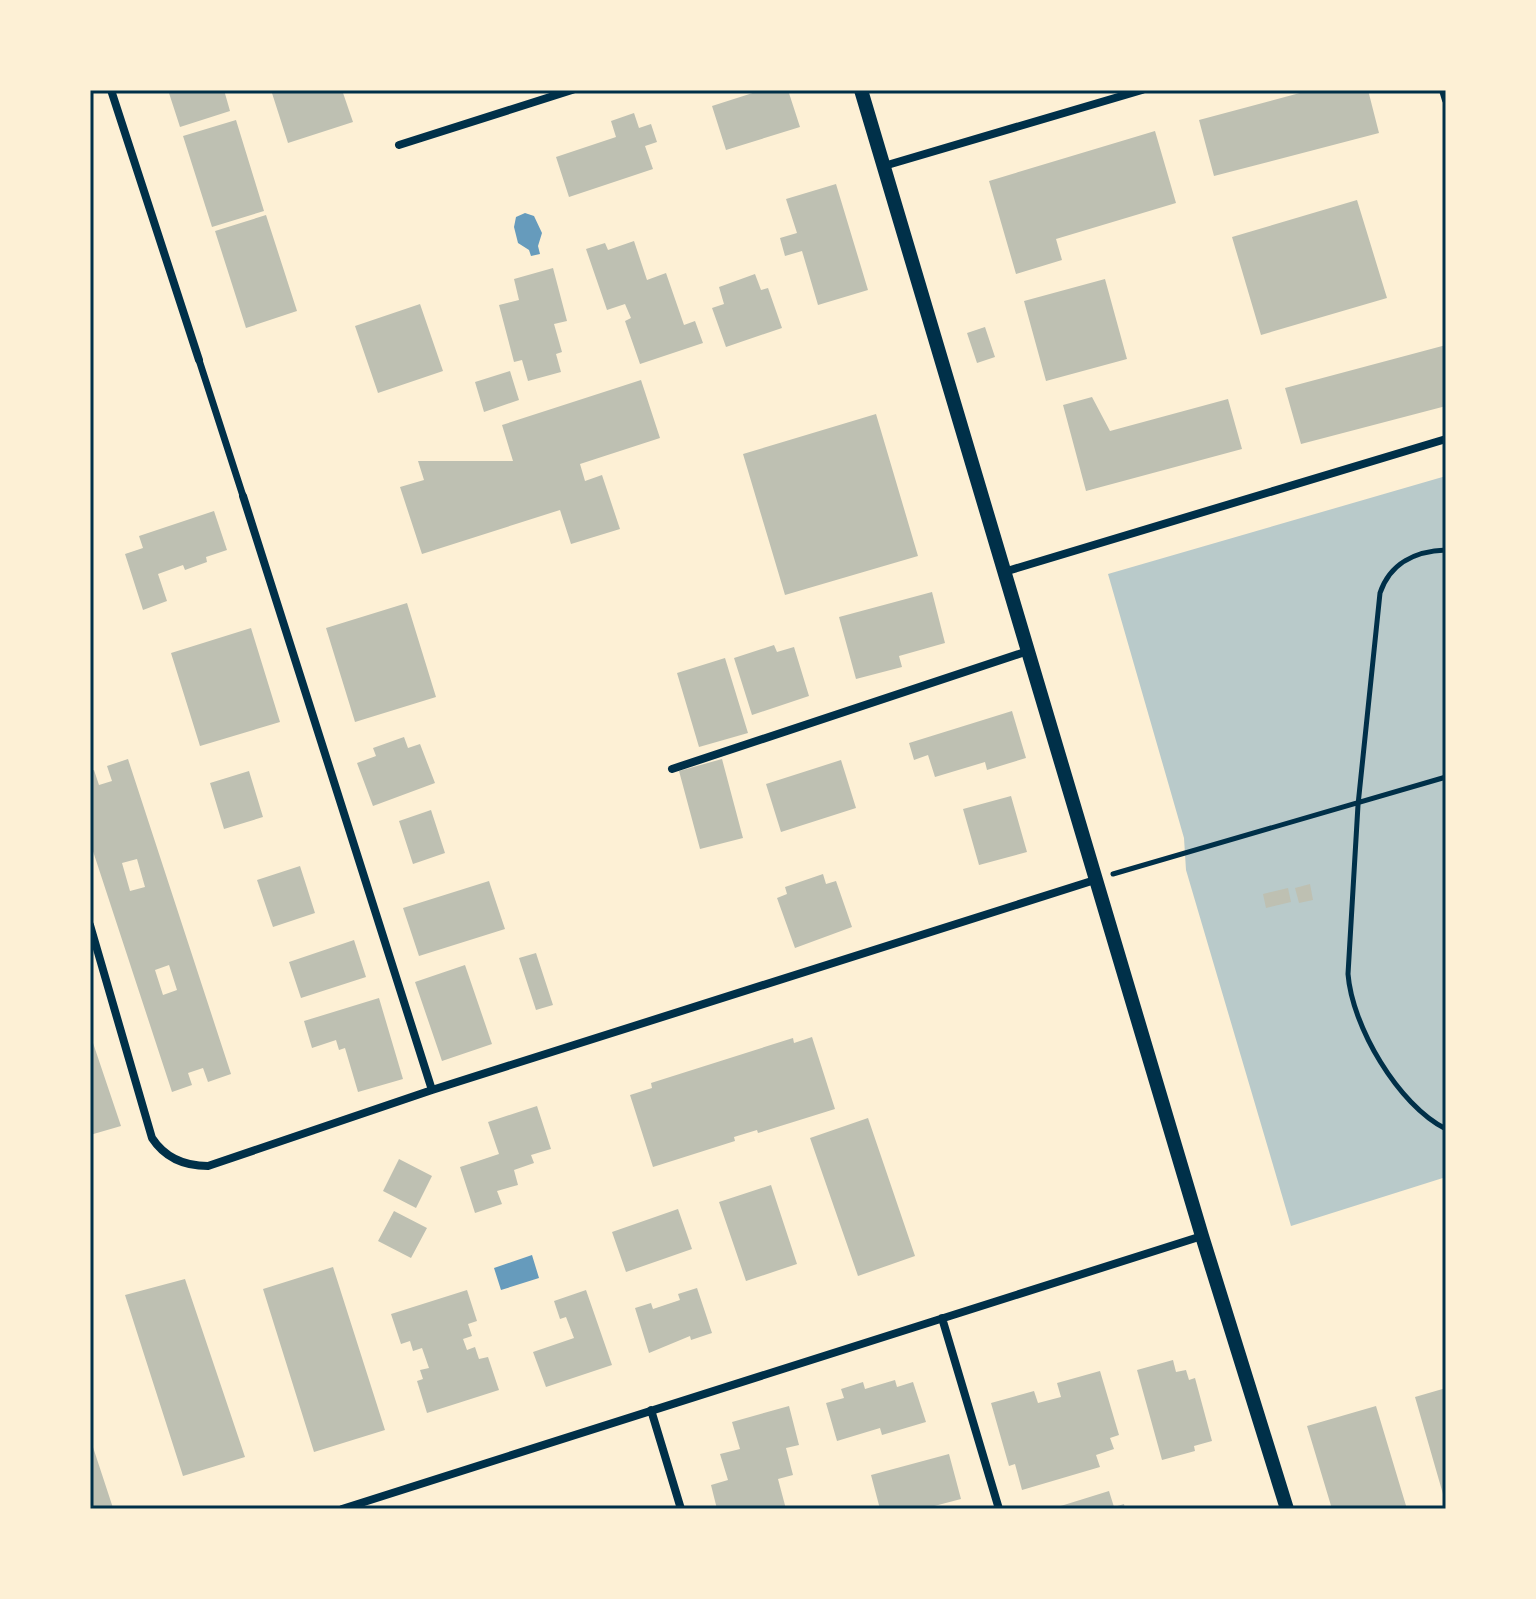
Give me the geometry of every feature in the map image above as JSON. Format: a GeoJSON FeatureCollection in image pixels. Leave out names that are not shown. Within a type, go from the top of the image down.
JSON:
{"type":"FeatureCollection","features":[{"type":"Feature","properties":{"kind":"street"},"geometry":{"type":"LineString","coordinates":[[111,90],[432,1090]]}},
{"type":"Feature","properties":{"kind":"street"},"geometry":{"type":"LineString","coordinates":[[399,145],[572,90]]}},
{"type":"Feature","properties":{"kind":"street"},"geometry":{"type":"LineString","coordinates":[[861,90],[1202,1236],[1287,1509]]}},
{"type":"Feature","properties":{"kind":"street"},"geometry":{"type":"LineString","coordinates":[[884,166],[1142,90]]}},
{"type":"Feature","properties":{"kind":"street"},"geometry":{"type":"LineString","coordinates":[[1443,90],[1446,100]]}},
{"type":"Feature","properties":{"kind":"street"},"geometry":{"type":"LineString","coordinates":[[1004,572],[1446,439]]}},
{"type":"Feature","properties":{"kind":"street"},"geometry":{"type":"LineString","coordinates":[[672,769],[1028,651]]}},
{"type":"Feature","properties":{"kind":"street"},"geometry":{"type":"LineString","coordinates":[[90,925],[148,1129],[157,1146],[173,1158],[195,1166],[220,1164],[432,1090],[1098,879]]}},
{"type":"Feature","properties":{"kind":"street"},"geometry":{"type":"LineString","coordinates":[[342,1509],[1202,1236]]}},
{"type":"Feature","properties":{"kind":"street"},"geometry":{"type":"LineString","coordinates":[[942,1318],[999,1509]]}},
{"type":"Feature","properties":{"kind":"street"},"geometry":{"type":"LineString","coordinates":[[651,1410],[681,1509]]}},
{"type":"Feature","properties":{"kind":"path"},"geometry":{"type":"LineString","coordinates":[[1446,550],[1404,561],[1393,568],[1385,578],[1380,593],[1358,805],[1348,974],[1350,996],[1357,1016],[1379,1058],[1408,1099],[1432,1122],[1446,1129]]}},
{"type":"Feature","properties":{"kind":"path"},"geometry":{"type":"LineString","coordinates":[[1098,879],[1446,777]]}},
{"type":"Feature","properties":{"kind":"shaded area"},"geometry":{"type":"Polygon","coordinates":[[[1446,476],[1446,1177],[1291,1226],[1186,870],[1184,838],[1108,574],[1446,476]]]}},
{"type":"Feature","properties":{"kind":"water"},"geometry":{"type":"Polygon","coordinates":[[[525,213],[534,216],[542,233],[538,246],[540,254],[531,256],[529,250],[518,243],[514,227],[516,217],[525,213]]]}},
{"type":"Feature","properties":{"kind":"water"},"geometry":{"type":"Polygon","coordinates":[[[532,1255],[539,1278],[501,1290],[494,1268],[532,1255]]]}},
{"type":"Feature","properties":{"kind":"building"},"geometry":{"type":"Polygon","coordinates":[[[168,90],[224,90],[230,111],[180,127],[168,90]]]}},
{"type":"Feature","properties":{"kind":"building"},"geometry":{"type":"Polygon","coordinates":[[[271,90],[342,90],[353,122],[288,143],[271,90]]]}},
{"type":"Feature","properties":{"kind":"building"},"geometry":{"type":"Polygon","coordinates":[[[762,90],[788,90],[800,127],[726,150],[712,106],[762,90]]]}},
{"type":"Feature","properties":{"kind":"building"},"geometry":{"type":"Polygon","coordinates":[[[1311,90],[1368,90],[1379,133],[1214,176],[1199,120],[1311,90]]]}},
{"type":"Feature","properties":{"kind":"building"},"geometry":{"type":"Polygon","coordinates":[[[634,113],[639,128],[651,124],[657,142],[645,146],[653,169],[569,197],[556,157],[616,137],[611,121],[634,113]]]}},
{"type":"Feature","properties":{"kind":"building"},"geometry":{"type":"Polygon","coordinates":[[[236,120],[264,211],[212,227],[183,136],[236,120]]]}},
{"type":"Feature","properties":{"kind":"building"},"geometry":{"type":"Polygon","coordinates":[[[1155,131],[1176,203],[1056,239],[1062,260],[1016,274],[989,181],[1155,131]]]}},
{"type":"Feature","properties":{"kind":"building"},"geometry":{"type":"Polygon","coordinates":[[[836,184],[868,290],[818,305],[802,251],[785,256],[780,238],[797,233],[786,199],[836,184]]]}},
{"type":"Feature","properties":{"kind":"building"},"geometry":{"type":"Polygon","coordinates":[[[1357,200],[1387,298],[1261,335],[1232,237],[1357,200]]]}},
{"type":"Feature","properties":{"kind":"building"},"geometry":{"type":"Polygon","coordinates":[[[266,215],[297,311],[246,328],[215,231],[266,215]]]}},
{"type":"Feature","properties":{"kind":"building"},"geometry":{"type":"Polygon","coordinates":[[[634,241],[647,280],[666,273],[684,325],[695,321],[703,343],[640,364],[625,321],[631,318],[625,304],[607,310],[586,249],[605,243],[608,250],[634,241]]]}},
{"type":"Feature","properties":{"kind":"building"},"geometry":{"type":"Polygon","coordinates":[[[553,268],[567,321],[554,324],[562,352],[556,354],[561,372],[528,381],[522,360],[514,362],[499,305],[519,300],[514,279],[553,268]]]}},
{"type":"Feature","properties":{"kind":"building"},"geometry":{"type":"Polygon","coordinates":[[[755,274],[761,290],[768,288],[782,328],[726,347],[712,308],[724,304],[719,287],[755,274]]]}},
{"type":"Feature","properties":{"kind":"building"},"geometry":{"type":"Polygon","coordinates":[[[1105,279],[1127,359],[1046,381],[1024,301],[1105,279]]]}},
{"type":"Feature","properties":{"kind":"building"},"geometry":{"type":"Polygon","coordinates":[[[420,304],[443,371],[378,393],[355,326],[420,304]]]}},
{"type":"Feature","properties":{"kind":"building"},"geometry":{"type":"Polygon","coordinates":[[[985,327],[995,357],[977,363],[967,333],[985,327]]]}},
{"type":"Feature","properties":{"kind":"building"},"geometry":{"type":"Polygon","coordinates":[[[1446,345],[1446,406],[1301,444],[1285,388],[1446,345]]]}},
{"type":"Feature","properties":{"kind":"building"},"geometry":{"type":"Polygon","coordinates":[[[510,371],[519,400],[484,412],[475,382],[510,371]]]}},
{"type":"Feature","properties":{"kind":"building"},"geometry":{"type":"Polygon","coordinates":[[[641,380],[660,438],[580,464],[585,481],[602,475],[620,529],[571,544],[560,510],[422,554],[400,487],[424,480],[418,461],[513,461],[502,425],[641,380]]]}},
{"type":"Feature","properties":{"kind":"building"},"geometry":{"type":"Polygon","coordinates":[[[1092,397],[1110,431],[1228,399],[1242,449],[1086,491],[1063,405],[1092,397]]]}},
{"type":"Feature","properties":{"kind":"building"},"geometry":{"type":"Polygon","coordinates":[[[876,414],[918,556],[785,595],[743,454],[876,414]]]}},
{"type":"Feature","properties":{"kind":"building"},"geometry":{"type":"Polygon","coordinates":[[[214,511],[227,550],[206,557],[207,562],[185,570],[183,565],[158,574],[167,601],[143,610],[125,554],[143,548],[139,536],[214,511]]]}},
{"type":"Feature","properties":{"kind":"building"},"geometry":{"type":"Polygon","coordinates":[[[932,592],[945,643],[899,656],[902,667],[856,679],[839,617],[932,592]]]}},
{"type":"Feature","properties":{"kind":"building"},"geometry":{"type":"Polygon","coordinates":[[[407,603],[436,697],[355,722],[326,628],[407,603]]]}},
{"type":"Feature","properties":{"kind":"building"},"geometry":{"type":"Polygon","coordinates":[[[251,628],[280,722],[200,746],[171,653],[251,628]]]}},
{"type":"Feature","properties":{"kind":"building"},"geometry":{"type":"Polygon","coordinates":[[[774,645],[777,652],[794,647],[809,696],[752,715],[734,658],[774,645]]]}},
{"type":"Feature","properties":{"kind":"building"},"geometry":{"type":"Polygon","coordinates":[[[725,658],[748,733],[699,747],[677,673],[725,658]]]}},
{"type":"Feature","properties":{"kind":"building"},"geometry":{"type":"Polygon","coordinates":[[[1012,711],[1026,758],[987,770],[985,762],[935,777],[928,755],[914,760],[909,743],[1012,711]]]}},
{"type":"Feature","properties":{"kind":"building"},"geometry":{"type":"Polygon","coordinates":[[[404,737],[408,748],[420,744],[435,783],[373,806],[357,763],[376,756],[373,748],[404,737]]]}},
{"type":"Feature","properties":{"kind":"building"},"geometry":{"type":"Polygon","coordinates":[[[128,759],[231,1074],[208,1082],[203,1068],[188,1073],[192,1085],[172,1092],[90,842],[90,771],[94,770],[99,785],[112,781],[107,766],[128,759]],[[137,859],[122,863],[130,891],[145,887],[137,859]],[[169,965],[155,970],[163,995],[177,990],[169,965]]]}},
{"type":"Feature","properties":{"kind":"building"},"geometry":{"type":"Polygon","coordinates":[[[722,759],[743,838],[700,849],[679,771],[722,759]]]}},
{"type":"Feature","properties":{"kind":"building"},"geometry":{"type":"Polygon","coordinates":[[[841,760],[856,808],[781,832],[766,784],[841,760]]]}},
{"type":"Feature","properties":{"kind":"building"},"geometry":{"type":"Polygon","coordinates":[[[249,771],[263,817],[224,829],[210,783],[249,771]]]}},
{"type":"Feature","properties":{"kind":"building"},"geometry":{"type":"Polygon","coordinates":[[[1011,796],[1027,852],[979,865],[963,809],[1011,796]]]}},
{"type":"Feature","properties":{"kind":"building"},"geometry":{"type":"Polygon","coordinates":[[[431,810],[445,853],[413,864],[399,821],[431,810]]]}},
{"type":"Feature","properties":{"kind":"building"},"geometry":{"type":"Polygon","coordinates":[[[300,866],[315,913],[273,927],[257,880],[300,866]]]}},
{"type":"Feature","properties":{"kind":"building"},"geometry":{"type":"Polygon","coordinates":[[[823,874],[826,884],[836,881],[852,927],[795,948],[777,898],[787,894],[785,887],[823,874]]]}},
{"type":"Feature","properties":{"kind":"building"},"geometry":{"type":"Polygon","coordinates":[[[489,881],[505,929],[419,956],[403,908],[489,881]]]}},
{"type":"Feature","properties":{"kind":"building"},"geometry":{"type":"Polygon","coordinates":[[[1310,884],[1313,900],[1299,903],[1295,888],[1310,884]]]}},
{"type":"Feature","properties":{"kind":"building"},"geometry":{"type":"Polygon","coordinates":[[[1288,888],[1291,902],[1266,908],[1263,894],[1288,888]]]}},
{"type":"Feature","properties":{"kind":"building"},"geometry":{"type":"Polygon","coordinates":[[[354,940],[366,977],[301,998],[289,962],[354,940]]]}},
{"type":"Feature","properties":{"kind":"building"},"geometry":{"type":"Polygon","coordinates":[[[536,953],[553,1005],[536,1010],[519,958],[536,953]]]}},
{"type":"Feature","properties":{"kind":"building"},"geometry":{"type":"Polygon","coordinates":[[[465,965],[492,1044],[442,1061],[415,982],[465,965]]]}},
{"type":"Feature","properties":{"kind":"building"},"geometry":{"type":"Polygon","coordinates":[[[379,998],[403,1079],[358,1092],[345,1048],[339,1050],[336,1040],[312,1048],[304,1021],[379,998]]]}},
{"type":"Feature","properties":{"kind":"building"},"geometry":{"type":"Polygon","coordinates":[[[90,1034],[121,1126],[90,1135],[90,1034]]]}},
{"type":"Feature","properties":{"kind":"building"},"geometry":{"type":"Polygon","coordinates":[[[812,1037],[835,1109],[758,1133],[757,1130],[734,1137],[735,1141],[653,1167],[630,1095],[652,1088],[651,1083],[793,1038],[794,1043],[812,1037]]]}},
{"type":"Feature","properties":{"kind":"building"},"geometry":{"type":"Polygon","coordinates":[[[537,1106],[551,1149],[531,1155],[534,1163],[514,1170],[518,1185],[497,1191],[502,1204],[475,1213],[460,1167],[499,1154],[488,1122],[537,1106]]]}},
{"type":"Feature","properties":{"kind":"building"},"geometry":{"type":"Polygon","coordinates":[[[868,1118],[915,1256],[858,1276],[810,1138],[868,1118]]]}},
{"type":"Feature","properties":{"kind":"building"},"geometry":{"type":"Polygon","coordinates":[[[399,1159],[432,1176],[416,1208],[383,1191],[399,1159]]]}},
{"type":"Feature","properties":{"kind":"building"},"geometry":{"type":"Polygon","coordinates":[[[771,1185],[797,1264],[746,1281],[719,1202],[771,1185]]]}},
{"type":"Feature","properties":{"kind":"building"},"geometry":{"type":"Polygon","coordinates":[[[678,1209],[692,1249],[626,1272],[612,1232],[678,1209]]]}},
{"type":"Feature","properties":{"kind":"building"},"geometry":{"type":"Polygon","coordinates":[[[394,1211],[427,1228],[411,1258],[378,1241],[394,1211]]]}},
{"type":"Feature","properties":{"kind":"building"},"geometry":{"type":"Polygon","coordinates":[[[333,1267],[385,1430],[314,1452],[263,1289],[333,1267]]]}},
{"type":"Feature","properties":{"kind":"building"},"geometry":{"type":"Polygon","coordinates":[[[185,1279],[245,1457],[183,1476],[125,1295],[185,1279]]]}},
{"type":"Feature","properties":{"kind":"building"},"geometry":{"type":"Polygon","coordinates":[[[697,1288],[712,1333],[691,1340],[690,1336],[649,1353],[635,1308],[651,1303],[653,1309],[680,1300],[678,1294],[697,1288]]]}},
{"type":"Feature","properties":{"kind":"building"},"geometry":{"type":"Polygon","coordinates":[[[467,1290],[477,1321],[468,1324],[472,1336],[463,1339],[467,1350],[475,1347],[479,1359],[488,1357],[499,1390],[427,1413],[417,1381],[423,1379],[420,1370],[429,1368],[422,1348],[413,1351],[410,1341],[401,1344],[391,1314],[467,1290]]]}},
{"type":"Feature","properties":{"kind":"building"},"geometry":{"type":"Polygon","coordinates":[[[586,1290],[612,1365],[546,1387],[533,1352],[574,1338],[566,1317],[560,1319],[554,1301],[586,1290]]]}},
{"type":"Feature","properties":{"kind":"building"},"geometry":{"type":"Polygon","coordinates":[[[1173,1360],[1176,1372],[1186,1370],[1189,1380],[1195,1378],[1212,1441],[1194,1446],[1195,1451],[1162,1460],[1137,1370],[1173,1360]]]}},
{"type":"Feature","properties":{"kind":"building"},"geometry":{"type":"Polygon","coordinates":[[[1100,1371],[1119,1435],[1110,1438],[1114,1449],[1096,1455],[1100,1467],[1022,1490],[1015,1464],[1009,1466],[991,1403],[1034,1391],[1038,1403],[1061,1397],[1057,1383],[1100,1371]]]}},
{"type":"Feature","properties":{"kind":"building"},"geometry":{"type":"Polygon","coordinates":[[[895,1380],[897,1387],[913,1382],[926,1422],[882,1435],[880,1428],[837,1441],[826,1403],[844,1398],[841,1389],[863,1382],[865,1389],[895,1380]]]}},
{"type":"Feature","properties":{"kind":"building"},"geometry":{"type":"Polygon","coordinates":[[[1446,1388],[1446,1501],[1445,1501],[1415,1397],[1446,1388]]]}},
{"type":"Feature","properties":{"kind":"building"},"geometry":{"type":"Polygon","coordinates":[[[789,1406],[799,1445],[786,1448],[793,1475],[778,1479],[786,1509],[717,1509],[711,1485],[728,1480],[720,1454],[740,1449],[732,1422],[789,1406]]]}},
{"type":"Feature","properties":{"kind":"building"},"geometry":{"type":"Polygon","coordinates":[[[1376,1406],[1407,1509],[1332,1509],[1307,1426],[1376,1406]]]}},
{"type":"Feature","properties":{"kind":"building"},"geometry":{"type":"Polygon","coordinates":[[[91,1441],[113,1508],[90,1509],[91,1441]]]}},
{"type":"Feature","properties":{"kind":"building"},"geometry":{"type":"Polygon","coordinates":[[[949,1454],[961,1499],[923,1509],[880,1509],[871,1475],[949,1454]]]}},
{"type":"Feature","properties":{"kind":"building"},"geometry":{"type":"Polygon","coordinates":[[[1109,1491],[1114,1507],[1124,1504],[1125,1509],[1051,1509],[1109,1491]]]}}]}
